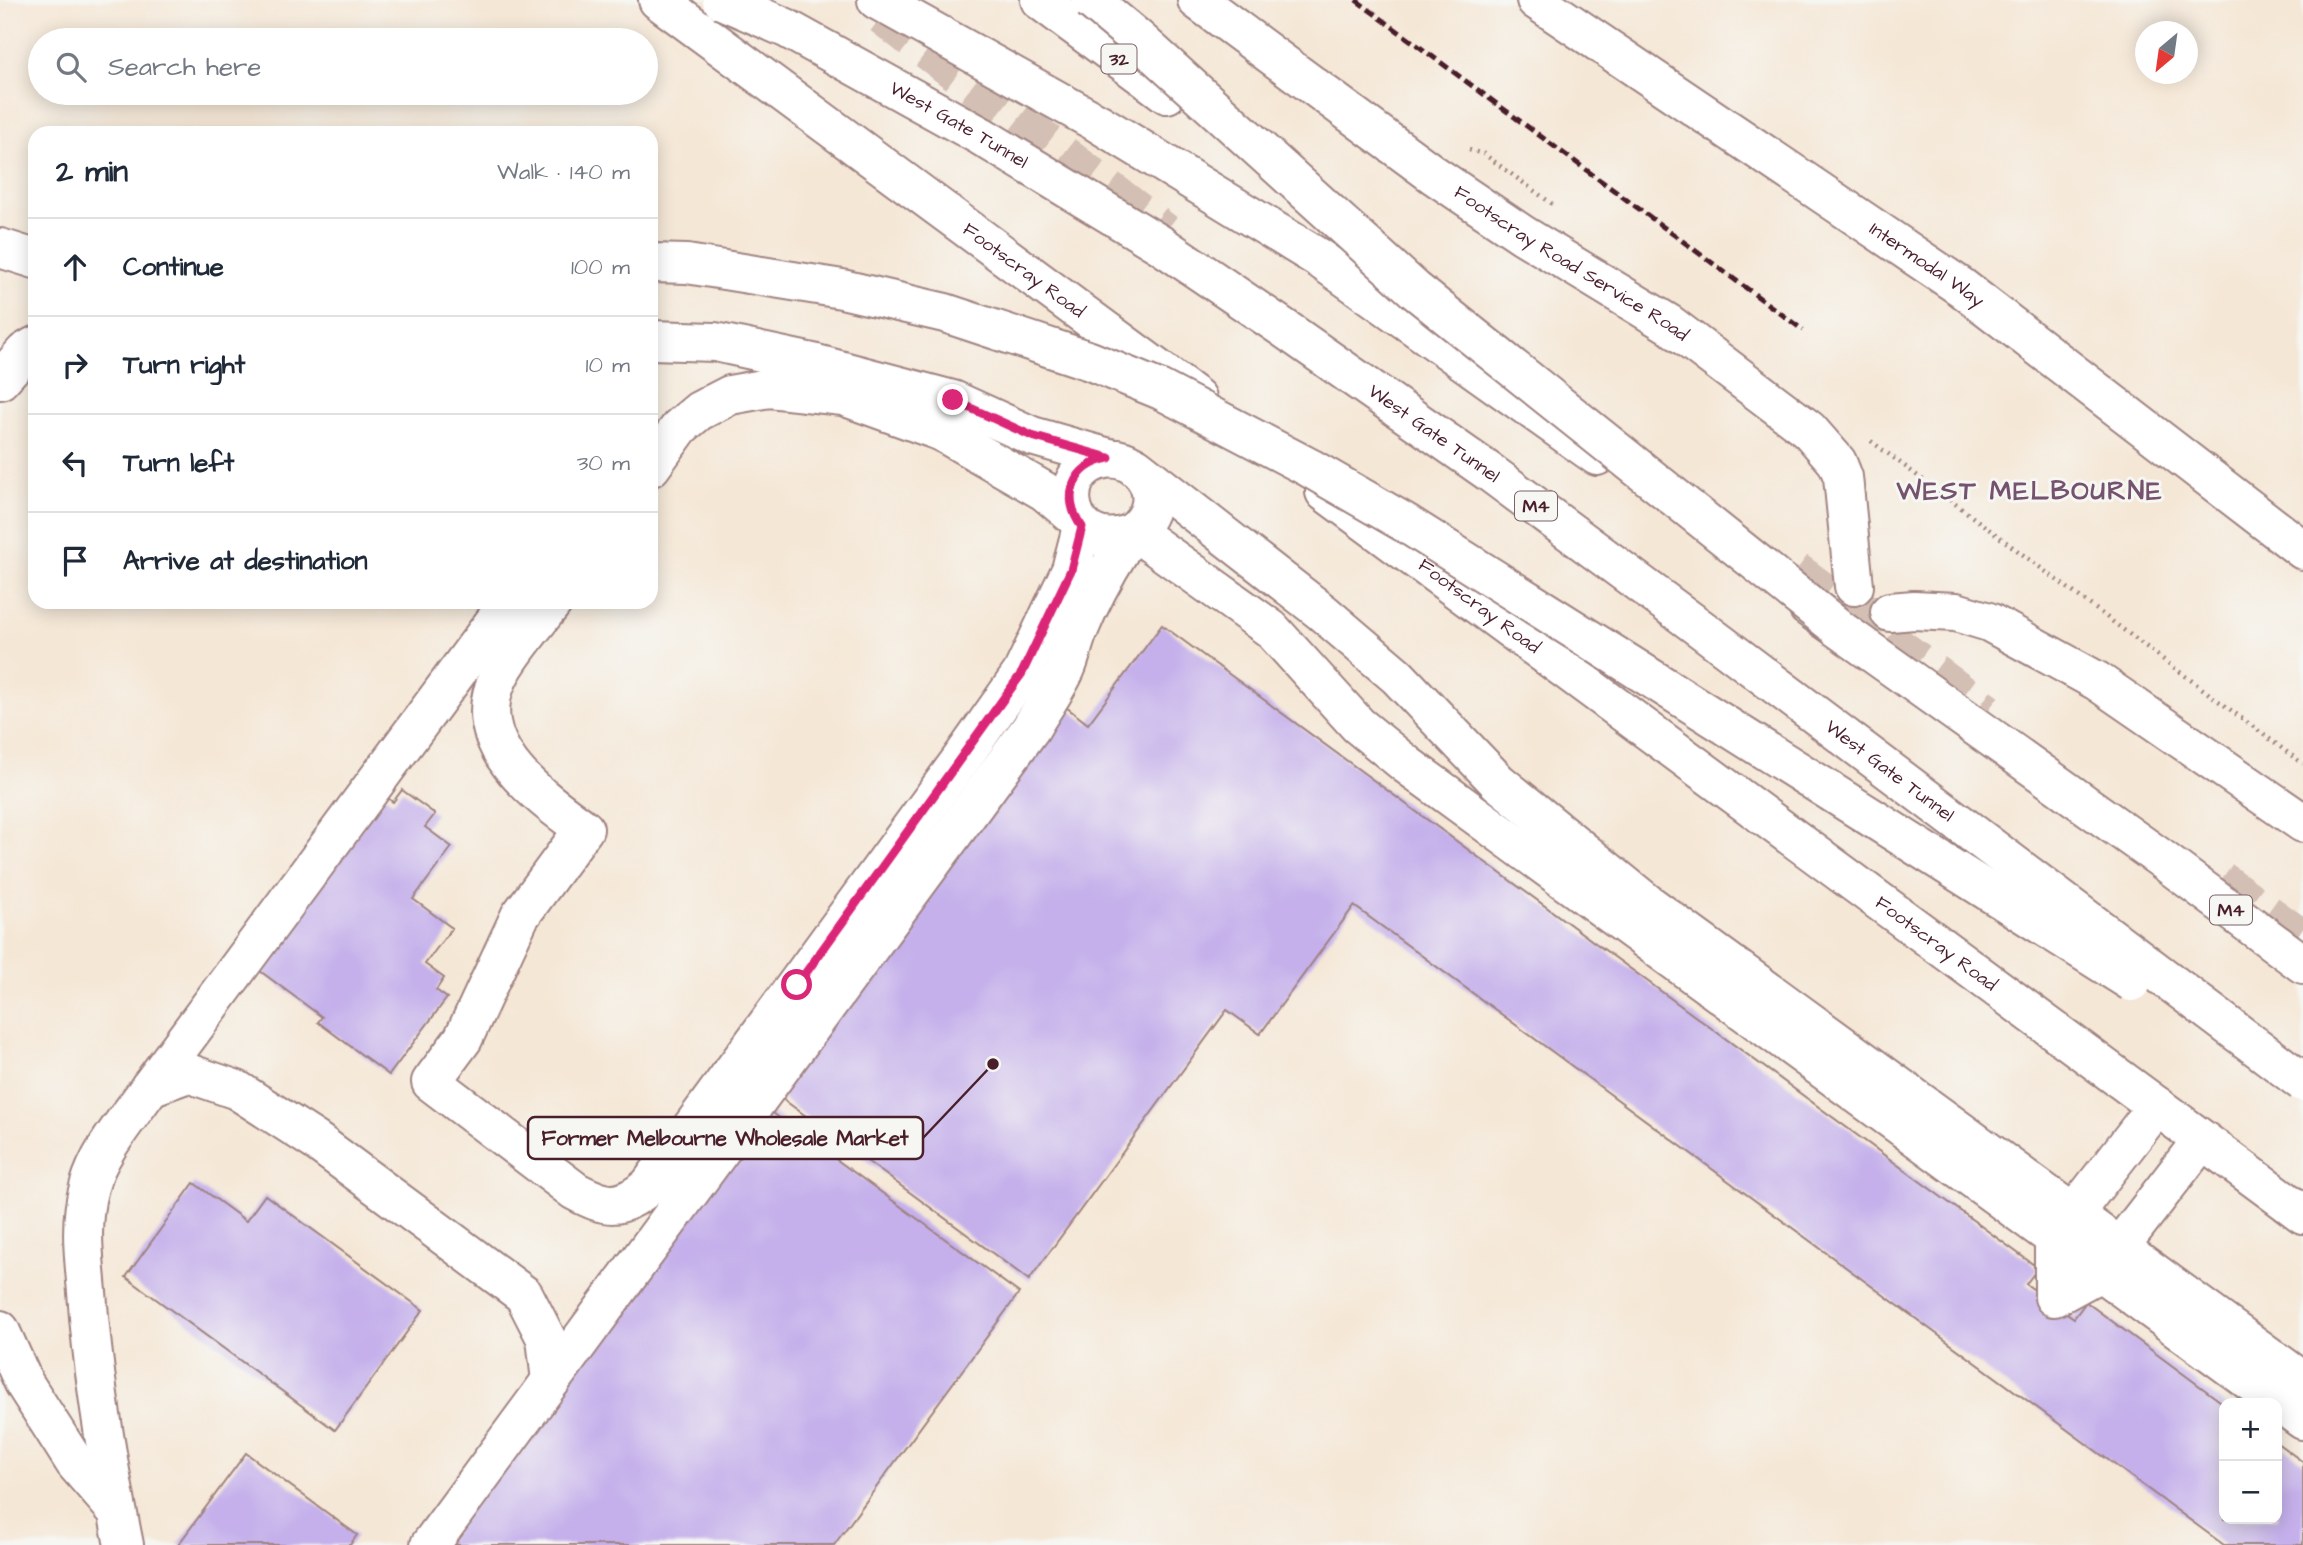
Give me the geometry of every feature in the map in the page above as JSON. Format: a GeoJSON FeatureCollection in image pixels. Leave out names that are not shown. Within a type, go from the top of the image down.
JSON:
{"type":"FeatureCollection","features":[{"type":"Feature","properties":{"kind":"main road","name":"Footscray Road"},"geometry":{"type":"LineString","coordinates":[[658,0],[2303,1214]]}},
{"type":"Feature","properties":{"kind":"main road","name":"West Gate Tunnel"},"geometry":{"type":"LineString","coordinates":[[722,0],[786,28],[981,136],[1161,245],[1282,327],[1492,474],[1665,601],[2303,1082]]}},
{"type":"Feature","properties":{"kind":"main road","name":"M4"},"geometry":{"type":"LineString","coordinates":[[877,0],[1098,123],[1317,257],[2160,857],[2303,964]]}},
{"type":"Feature","properties":{"kind":"main road","name":"32"},"geometry":{"type":"LineString","coordinates":[[1040,0],[1081,12],[1167,94]]}},
{"type":"Feature","properties":{"kind":"main road","name":"Footscray Road Service Road"},"geometry":{"type":"LineString","coordinates":[[1196,0],[1434,175],[1523,235],[1669,324],[1809,430],[1837,462],[1843,477],[1854,586]]}},
{"type":"Feature","properties":{"kind":"main road","name":"Intermodal Way"},"geometry":{"type":"LineString","coordinates":[[1536,0],[1961,287],[2303,550]]}},
{"type":"Feature","properties":{"kind":"main road"},"geometry":{"type":"LineString","coordinates":[[1081,12],[1138,39],[1415,290],[1836,626]]}},
{"type":"Feature","properties":{"kind":"main road"},"geometry":{"type":"LineString","coordinates":[[0,248],[28,257]]}},
{"type":"Feature","properties":{"kind":"main road"},"geometry":{"type":"LineString","coordinates":[[658,263],[687,264],[842,289],[945,313],[1090,361],[1161,390],[1310,468],[1407,524],[2303,1090]]}},
{"type":"Feature","properties":{"kind":"main road"},"geometry":{"type":"LineString","coordinates":[[430,1545],[1031,728],[1066,668],[1077,633],[1102,578],[1132,533],[1147,517],[1151,503],[1145,477],[1122,462],[1032,436],[953,400],[813,363],[715,342],[658,340]]}},
{"type":"Feature","properties":{"kind":"main road"},"geometry":{"type":"LineString","coordinates":[[0,380],[28,351]]}},
{"type":"Feature","properties":{"kind":"main road"},"geometry":{"type":"LineString","coordinates":[[658,457],[680,427],[699,411],[730,395],[769,388],[843,396],[942,432],[1044,491],[1092,534],[1117,539],[1132,533]]}},
{"type":"Feature","properties":{"kind":"main road"},"geometry":{"type":"LineString","coordinates":[[548,609],[501,673],[490,701],[492,725],[501,751],[519,777],[537,795],[584,829],[520,916],[463,1039],[432,1082],[575,1191],[595,1202],[616,1205],[633,1200],[649,1186],[1022,673],[1071,570],[1079,522],[1071,504],[1071,492],[1075,480],[1084,468],[1095,461],[1122,462],[1322,612],[1388,668],[1498,782],[1578,849],[2064,1227]]}},
{"type":"Feature","properties":{"kind":"main road"},"geometry":{"type":"LineString","coordinates":[[1132,533],[1271,629],[1358,725],[1407,765],[2110,1260],[2303,1381]]}},
{"type":"Feature","properties":{"kind":"main road"},"geometry":{"type":"LineString","coordinates":[[120,1528],[92,1362],[82,1221],[89,1185],[106,1150],[150,1087],[504,609]]}},
{"type":"Feature","properties":{"kind":"main road"},"geometry":{"type":"LineString","coordinates":[[1890,612],[1956,612],[1989,622],[2097,681],[2303,823]]}},
{"type":"Feature","properties":{"kind":"main road"},"geometry":{"type":"LineString","coordinates":[[150,1087],[188,1073],[237,1090],[327,1149],[524,1295],[546,1338],[551,1381]]}},
{"type":"Feature","properties":{"kind":"main road"},"geometry":{"type":"LineString","coordinates":[[2157,1106],[2064,1227],[2054,1297],[2110,1260],[2202,1140]]}},
{"type":"Feature","properties":{"kind":"main road"},"geometry":{"type":"LineString","coordinates":[[2110,1260],[2303,1420]]}},
{"type":"Feature","properties":{"kind":"main road"},"geometry":{"type":"LineString","coordinates":[[0,1330],[24,1383],[120,1528]]}},
{"type":"Feature","properties":{"kind":"building"},"geometry":{"type":"Polygon","coordinates":[[[1162,625],[2038,1268],[2026,1284],[2074,1318],[2086,1302],[2219,1400],[2219,1524],[2282,1524],[2282,1447],[2303,1462],[2303,1545],[2224,1545],[1354,906],[1260,1034],[1227,1010],[1029,1280],[776,1094],[1062,704],[1088,724],[1162,625]]]}},
{"type":"Feature","properties":{"kind":"building"},"geometry":{"type":"Polygon","coordinates":[[[402,790],[435,814],[425,827],[452,847],[413,899],[452,928],[425,964],[444,978],[436,990],[447,998],[389,1075],[318,1022],[322,1017],[256,968],[385,796],[393,802],[402,790]]]}},
{"type":"Feature","properties":{"kind":"building"},"geometry":{"type":"Polygon","coordinates":[[[766,1108],[1019,1293],[834,1545],[445,1545],[766,1108]]]}},
{"type":"Feature","properties":{"kind":"building"},"geometry":{"type":"Polygon","coordinates":[[[194,1183],[246,1221],[265,1195],[423,1310],[335,1430],[126,1277],[194,1183]]]}},
{"type":"Feature","properties":{"kind":"building"},"geometry":{"type":"Polygon","coordinates":[[[246,1453],[357,1535],[350,1545],[178,1545],[246,1453]]]}},
{"type":"Feature","properties":{"kind":"tunnel"},"geometry":{"type":"LineString","coordinates":[[882,16],[1165,232]]}},
{"type":"Feature","properties":{"kind":"tunnel"},"geometry":{"type":"LineString","coordinates":[[1796,571],[1987,712]]}},
{"type":"Feature","properties":{"kind":"tunnel"},"geometry":{"type":"LineString","coordinates":[[1854,586],[1856,617]]}},
{"type":"Feature","properties":{"kind":"tunnel"},"geometry":{"type":"LineString","coordinates":[[1856,617],[1890,612]]}},
{"type":"Feature","properties":{"kind":"tunnel"},"geometry":{"type":"LineString","coordinates":[[2221,880],[2303,939]]}},
{"type":"Feature","properties":{"kind":"railway"},"geometry":{"type":"LineString","coordinates":[[1356,0],[1803,330]]}},
{"type":"Feature","properties":{"kind":"place","name":"Former Melbourne Wholesale Market"},"geometry":{"type":"Point","coordinates":[993,1064]}},
{"type":"Feature","properties":{"kind":"district","name":"WEST MELBOURNE"},"geometry":{"type":"Point","coordinates":[2030,491]}},
{"type":"Feature","properties":{"kind":"route"},"geometry":{"type":"LineString","coordinates":[[797,985],[1022,673],[1052,615],[1071,570],[1082,527],[1071,504],[1075,480],[1084,468],[1095,461],[1109,458],[1032,436],[953,400]]}}]}
